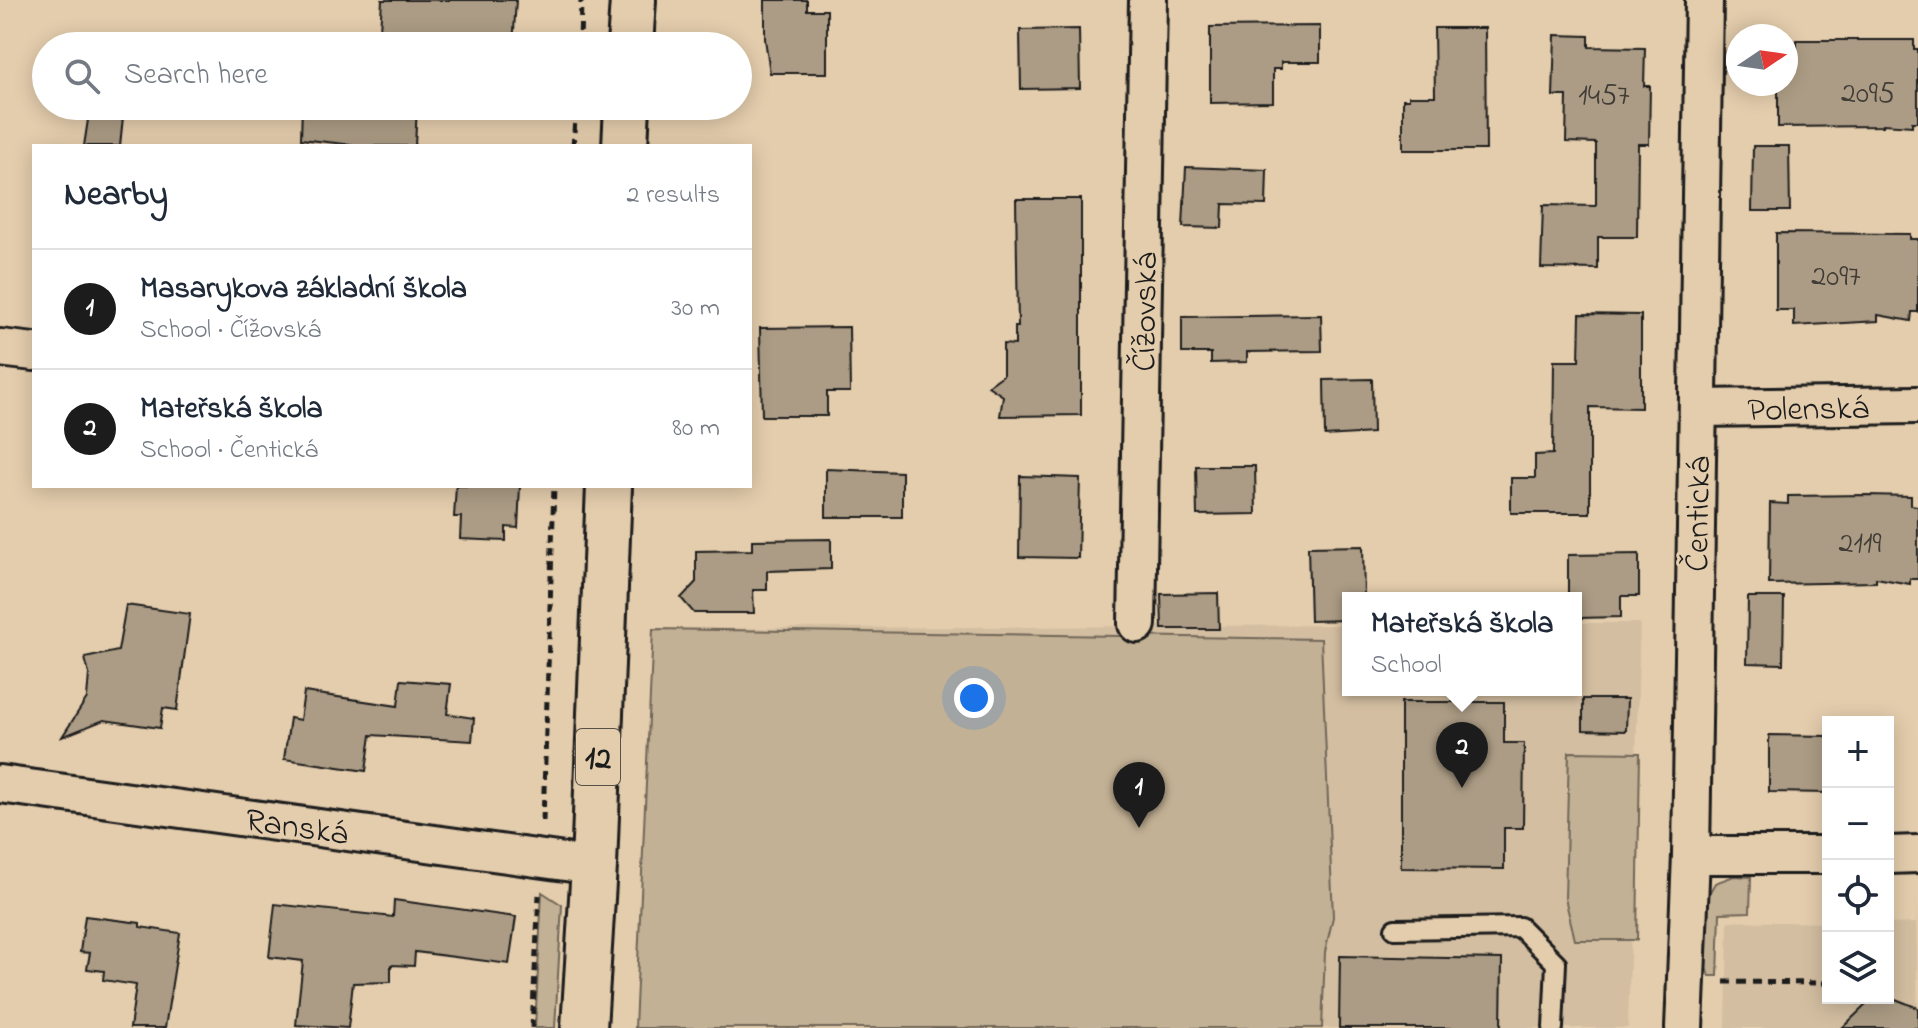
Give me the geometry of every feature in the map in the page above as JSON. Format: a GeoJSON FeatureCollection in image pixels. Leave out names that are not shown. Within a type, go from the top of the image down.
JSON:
{"type":"FeatureCollection","features":[{"type":"Feature","properties":{"kind":"main road"},"geometry":{"type":"LineString","coordinates":[[631,32],[633,0]]}},
{"type":"Feature","properties":{"kind":"main road"},"geometry":{"type":"LineString","coordinates":[[625,144],[626,120]]}},
{"type":"Feature","properties":{"kind":"main road","name":"12"},"geometry":{"type":"LineString","coordinates":[[584,1028],[594,866],[609,488]]}},
{"type":"Feature","properties":{"kind":"street","name":"Čížovská"},"geometry":{"type":"LineString","coordinates":[[1137,624],[1148,0]]}},
{"type":"Feature","properties":{"kind":"street","name":"Čentická"},"geometry":{"type":"LineString","coordinates":[[1684,1028],[1691,855],[1704,0]]}},
{"type":"Feature","properties":{"kind":"street"},"geometry":{"type":"LineString","coordinates":[[0,348],[32,352]]}},
{"type":"Feature","properties":{"kind":"street","name":"Polenská"},"geometry":{"type":"LineString","coordinates":[[1698,408],[1918,405]]}},
{"type":"Feature","properties":{"kind":"street","name":"Ranská"},"geometry":{"type":"LineString","coordinates":[[0,784],[594,866]]}},
{"type":"Feature","properties":{"kind":"street"},"geometry":{"type":"LineString","coordinates":[[1894,855],[1918,854]]}},
{"type":"Feature","properties":{"kind":"street"},"geometry":{"type":"LineString","coordinates":[[1691,855],[1822,855]]}},
{"type":"Feature","properties":{"kind":"lane"},"geometry":{"type":"LineString","coordinates":[[1395,929],[1520,927],[1556,963],[1553,1028]]}},
{"type":"Feature","properties":{"kind":"path"},"geometry":{"type":"LineString","coordinates":[[580,32],[581,0]]}},
{"type":"Feature","properties":{"kind":"path"},"geometry":{"type":"LineString","coordinates":[[573,144],[575,120]]}},
{"type":"Feature","properties":{"kind":"path"},"geometry":{"type":"LineString","coordinates":[[532,1028],[554,488]]}},
{"type":"Feature","properties":{"kind":"path"},"geometry":{"type":"LineString","coordinates":[[1723,982],[1822,983]]}},
{"type":"Feature","properties":{"kind":"shaded area"},"geometry":{"type":"Polygon","coordinates":[[[1582,623],[1640,623],[1628,1028],[635,1028],[653,629],[1342,625],[1342,696],[1582,696],[1582,623]]]}},
{"type":"Feature","properties":{"kind":"shaded area"},"geometry":{"type":"Polygon","coordinates":[[[653,629],[1321,639],[1333,917],[1325,952],[1322,1028],[635,1028],[653,629]]]}},
{"type":"Feature","properties":{"kind":"shaded area"},"geometry":{"type":"Polygon","coordinates":[[[1569,752],[1640,753],[1637,940],[1575,940],[1565,898],[1569,752]]]}},
{"type":"Feature","properties":{"kind":"shaded area"},"geometry":{"type":"Polygon","coordinates":[[[1734,876],[1751,877],[1750,912],[1720,913],[1718,976],[1710,976],[1706,969],[1707,897],[1715,883],[1734,876]]]}},
{"type":"Feature","properties":{"kind":"shaded area"},"geometry":{"type":"Polygon","coordinates":[[[1916,886],[1918,1028],[1726,1028],[1728,921],[1822,923],[1822,1004],[1894,1004],[1894,924],[1916,923],[1916,886]]]}},
{"type":"Feature","properties":{"kind":"shaded area"},"geometry":{"type":"Polygon","coordinates":[[[542,892],[562,905],[555,1028],[535,1028],[542,892]]]}},
{"type":"Feature","properties":{"kind":"building"},"geometry":{"type":"Polygon","coordinates":[[[382,0],[516,0],[514,32],[380,32],[382,0]]]}},
{"type":"Feature","properties":{"kind":"building"},"geometry":{"type":"Polygon","coordinates":[[[765,0],[807,0],[807,10],[827,10],[827,73],[770,73],[765,39],[765,0]]]}},
{"type":"Feature","properties":{"kind":"building"},"geometry":{"type":"Polygon","coordinates":[[[1320,26],[1320,62],[1281,62],[1281,69],[1273,69],[1273,102],[1210,103],[1210,27],[1320,26]]]}},
{"type":"Feature","properties":{"kind":"building"},"geometry":{"type":"Polygon","coordinates":[[[1434,28],[1485,28],[1486,150],[1403,150],[1403,99],[1409,99],[1409,96],[1435,96],[1434,28]]]}},
{"type":"Feature","properties":{"kind":"building"},"geometry":{"type":"Polygon","coordinates":[[[1079,29],[1080,88],[1021,89],[1020,30],[1079,29]]]}},
{"type":"Feature","properties":{"kind":"building"},"geometry":{"type":"Polygon","coordinates":[[[1555,35],[1589,36],[1589,47],[1645,48],[1644,86],[1650,86],[1649,144],[1638,144],[1637,237],[1598,237],[1598,269],[1541,268],[1543,205],[1596,206],[1596,143],[1566,142],[1567,96],[1553,96],[1555,35]]]}},
{"type":"Feature","properties":{"kind":"building"},"geometry":{"type":"Polygon","coordinates":[[[1798,40],[1914,40],[1914,49],[1918,49],[1918,122],[1912,122],[1912,126],[1778,127],[1778,96],[1798,96],[1798,40]]]}},
{"type":"Feature","properties":{"kind":"building"},"geometry":{"type":"Polygon","coordinates":[[[88,120],[123,120],[120,144],[84,144],[88,120]]]}},
{"type":"Feature","properties":{"kind":"building"},"geometry":{"type":"Polygon","coordinates":[[[302,120],[416,120],[415,144],[345,144],[301,139],[302,120]]]}},
{"type":"Feature","properties":{"kind":"building"},"geometry":{"type":"Polygon","coordinates":[[[1753,146],[1789,146],[1790,211],[1752,211],[1753,146]]]}},
{"type":"Feature","properties":{"kind":"building"},"geometry":{"type":"Polygon","coordinates":[[[1186,167],[1267,170],[1266,205],[1223,204],[1222,228],[1183,227],[1186,167]]]}},
{"type":"Feature","properties":{"kind":"building"},"geometry":{"type":"Polygon","coordinates":[[[1016,199],[1081,199],[1081,415],[1000,416],[1003,396],[988,386],[1003,375],[1003,344],[1015,345],[1015,327],[1018,327],[1016,199]]]}},
{"type":"Feature","properties":{"kind":"building"},"geometry":{"type":"Polygon","coordinates":[[[1776,233],[1910,234],[1910,239],[1918,239],[1918,312],[1912,312],[1911,321],[1878,315],[1878,321],[1794,326],[1794,310],[1776,310],[1776,233]]]}},
{"type":"Feature","properties":{"kind":"building"},"geometry":{"type":"Polygon","coordinates":[[[1580,314],[1641,315],[1641,408],[1590,407],[1590,513],[1511,513],[1511,478],[1535,478],[1535,455],[1553,454],[1554,361],[1579,361],[1580,314]]]}},
{"type":"Feature","properties":{"kind":"building"},"geometry":{"type":"Polygon","coordinates":[[[1321,315],[1322,351],[1247,352],[1247,362],[1211,363],[1211,353],[1182,353],[1182,317],[1321,315]]]}},
{"type":"Feature","properties":{"kind":"building"},"geometry":{"type":"Polygon","coordinates":[[[849,327],[850,392],[827,392],[827,416],[762,416],[760,328],[849,327]]]}},
{"type":"Feature","properties":{"kind":"building"},"geometry":{"type":"Polygon","coordinates":[[[1372,379],[1373,433],[1325,436],[1324,380],[1372,379]]]}},
{"type":"Feature","properties":{"kind":"building"},"geometry":{"type":"Polygon","coordinates":[[[1196,466],[1255,466],[1256,514],[1197,515],[1196,466]]]}},
{"type":"Feature","properties":{"kind":"building"},"geometry":{"type":"Polygon","coordinates":[[[826,469],[902,472],[902,517],[826,517],[826,469]]]}},
{"type":"Feature","properties":{"kind":"building"},"geometry":{"type":"Polygon","coordinates":[[[1020,476],[1080,478],[1078,558],[1019,557],[1020,476]]]}},
{"type":"Feature","properties":{"kind":"building"},"geometry":{"type":"Polygon","coordinates":[[[456,488],[520,488],[518,528],[506,527],[506,541],[460,539],[461,517],[454,517],[456,488]]]}},
{"type":"Feature","properties":{"kind":"building"},"geometry":{"type":"Polygon","coordinates":[[[1788,496],[1911,496],[1911,505],[1918,506],[1918,579],[1910,579],[1910,584],[1876,578],[1876,582],[1769,584],[1770,503],[1788,504],[1788,496]]]}},
{"type":"Feature","properties":{"kind":"building"},"geometry":{"type":"Polygon","coordinates":[[[831,539],[831,569],[767,571],[767,590],[753,590],[754,613],[694,613],[681,598],[696,582],[696,551],[752,550],[752,540],[831,539]]]}},
{"type":"Feature","properties":{"kind":"building"},"geometry":{"type":"Polygon","coordinates":[[[1363,546],[1364,592],[1342,592],[1342,620],[1310,621],[1308,547],[1363,546]]]}},
{"type":"Feature","properties":{"kind":"building"},"geometry":{"type":"Polygon","coordinates":[[[1639,554],[1639,596],[1621,596],[1621,617],[1582,618],[1582,592],[1568,592],[1568,555],[1639,554]]]}},
{"type":"Feature","properties":{"kind":"building"},"geometry":{"type":"Polygon","coordinates":[[[1218,593],[1219,629],[1162,629],[1161,594],[1218,593]]]}},
{"type":"Feature","properties":{"kind":"building"},"geometry":{"type":"Polygon","coordinates":[[[1748,597],[1784,597],[1783,664],[1747,663],[1748,597]]]}},
{"type":"Feature","properties":{"kind":"building"},"geometry":{"type":"Polygon","coordinates":[[[126,605],[190,614],[177,710],[163,708],[160,728],[104,720],[62,737],[87,698],[89,674],[85,658],[118,651],[126,605]]]}},
{"type":"Feature","properties":{"kind":"building"},"geometry":{"type":"Polygon","coordinates":[[[401,680],[451,684],[447,714],[474,718],[472,741],[371,735],[366,771],[284,759],[290,718],[300,720],[304,692],[398,706],[401,680]]]}},
{"type":"Feature","properties":{"kind":"building"},"geometry":{"type":"Polygon","coordinates":[[[1583,699],[1627,699],[1626,731],[1583,730],[1583,699]]]}},
{"type":"Feature","properties":{"kind":"building"},"geometry":{"type":"Polygon","coordinates":[[[1401,702],[1504,702],[1504,743],[1524,743],[1523,828],[1504,828],[1504,869],[1401,868],[1401,702]]]}},
{"type":"Feature","properties":{"kind":"building"},"geometry":{"type":"Polygon","coordinates":[[[1769,735],[1822,736],[1822,793],[1769,792],[1769,735]]]}},
{"type":"Feature","properties":{"kind":"building"},"geometry":{"type":"Polygon","coordinates":[[[394,900],[516,917],[509,964],[415,952],[414,966],[391,965],[391,982],[353,983],[348,1028],[296,1025],[303,961],[269,957],[275,904],[393,917],[394,900]]]}},
{"type":"Feature","properties":{"kind":"building"},"geometry":{"type":"Polygon","coordinates":[[[85,916],[140,923],[140,927],[180,933],[165,1028],[130,1028],[136,985],[103,980],[104,971],[87,969],[90,953],[80,952],[85,916]]]}},
{"type":"Feature","properties":{"kind":"building"},"geometry":{"type":"Polygon","coordinates":[[[1340,956],[1502,959],[1501,1028],[1339,1028],[1340,956]]]}},
{"type":"Feature","properties":{"kind":"building"},"geometry":{"type":"Polygon","coordinates":[[[1894,998],[1918,1008],[1918,1028],[1842,1028],[1867,1004],[1894,1004],[1894,998]]]}},
{"type":"Feature","properties":{"kind":"place","name":"Mateřská škola"},"geometry":{"type":"Point","coordinates":[1462,788]}},
{"type":"Feature","properties":{"kind":"place","name":"Masarykova základní škola"},"geometry":{"type":"Point","coordinates":[1139,828]}}]}
